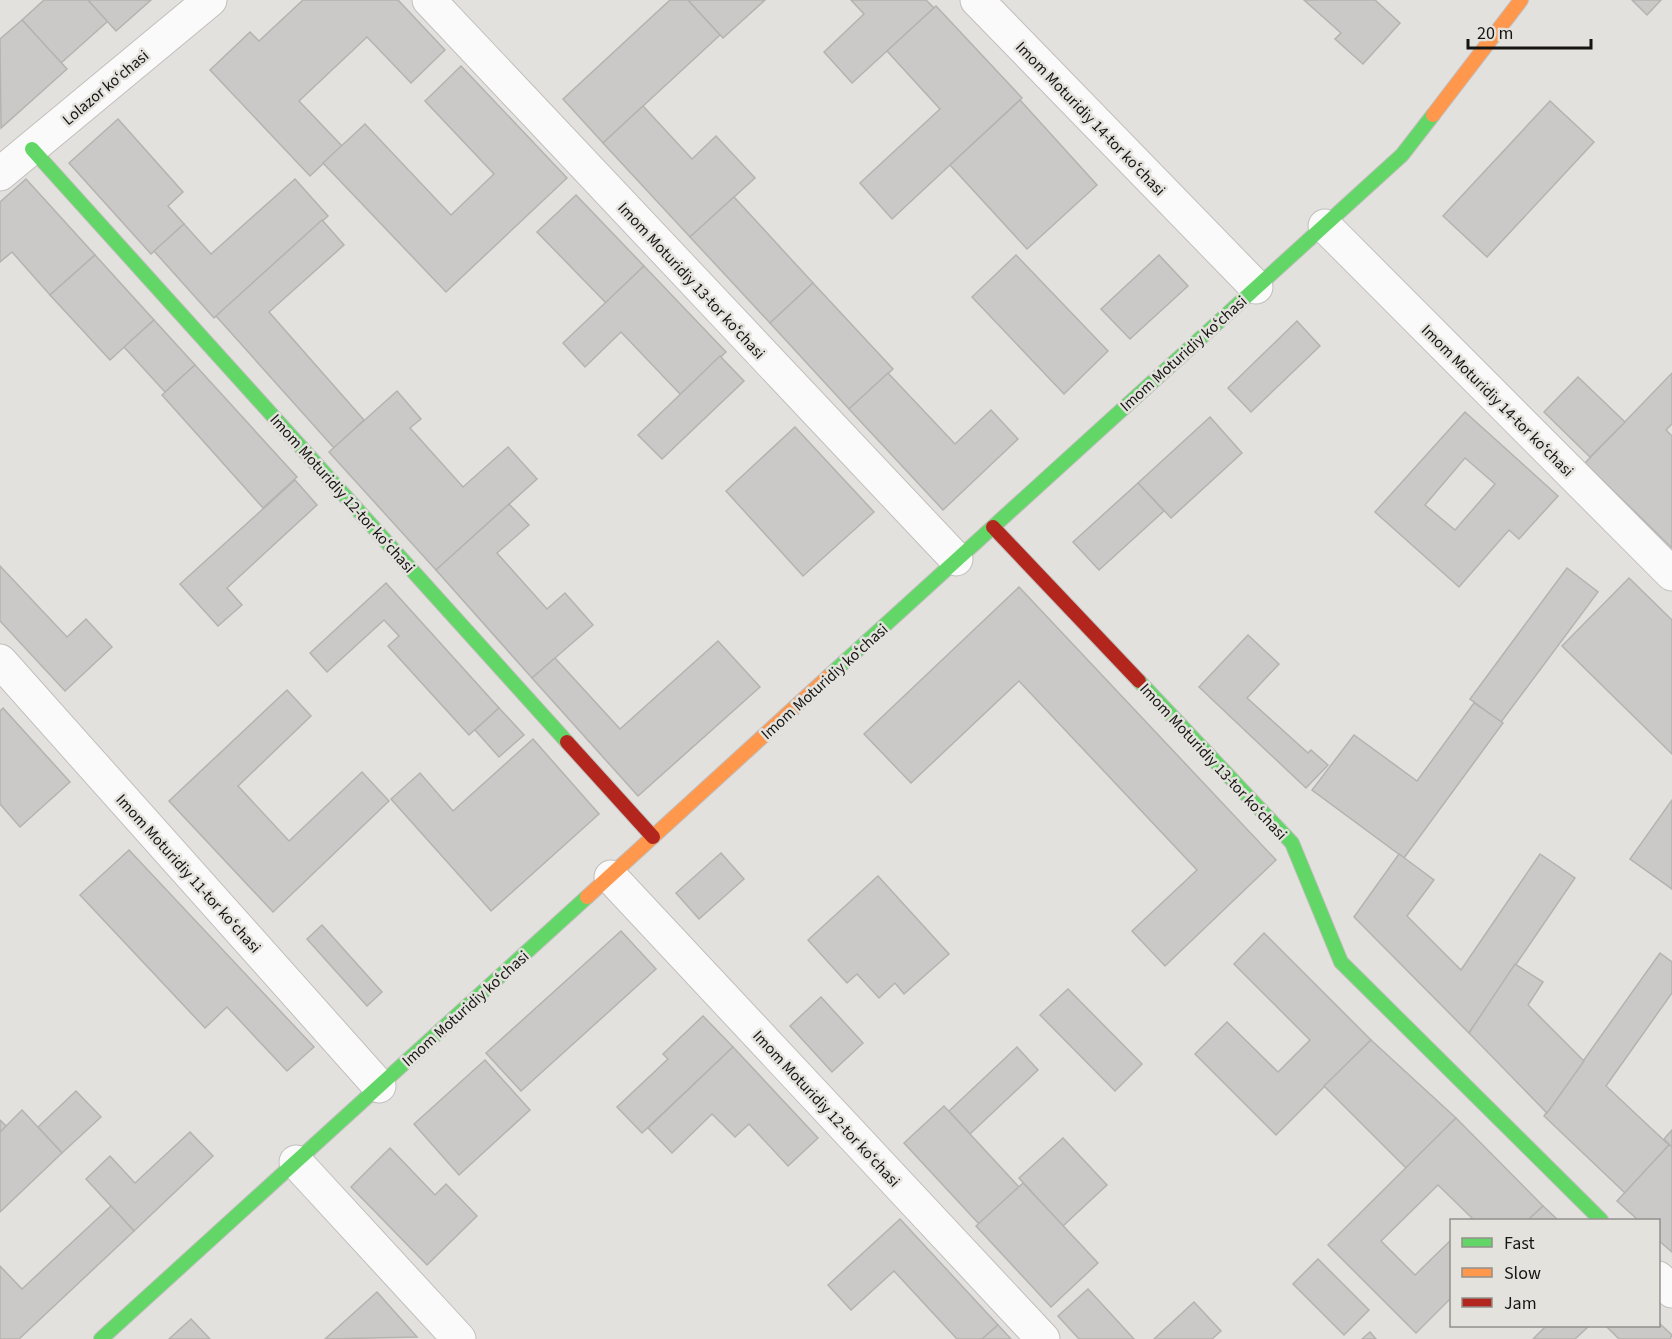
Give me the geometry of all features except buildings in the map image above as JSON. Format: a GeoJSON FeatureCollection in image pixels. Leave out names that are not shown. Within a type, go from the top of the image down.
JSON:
{"type":"FeatureCollection","features":[{"type":"Feature","properties":{"kind":"street","name":"Lolazor ko‘chasi"},"geometry":{"type":"LineString","coordinates":[[0,174],[210,0]]}},
{"type":"Feature","properties":{"kind":"street","name":"Imom Moturidiy 13-tor koʻchasi"},"geometry":{"type":"LineString","coordinates":[[429,0],[956,559]]}},
{"type":"Feature","properties":{"kind":"street","name":"Imom Moturidiy 14-tor koʻchasi"},"geometry":{"type":"LineString","coordinates":[[977,0],[1256,287]]}},
{"type":"Feature","properties":{"kind":"street","name":"Imom Moturidiy koʻchasi"},"geometry":{"type":"LineString","coordinates":[[101,1339],[1402,155],[1521,0]]}},
{"type":"Feature","properties":{"kind":"street","name":"Imom Moturidiy 12-tor koʻchasi"},"geometry":{"type":"LineString","coordinates":[[32,149],[653,837]]}},
{"type":"Feature","properties":{"kind":"street","name":"Imom Moturidiy 14-tor koʻchasi"},"geometry":{"type":"LineString","coordinates":[[1325,226],[1672,574]]}},
{"type":"Feature","properties":{"kind":"street","name":"Imom Moturidiy 13-tor koʻchasi"},"geometry":{"type":"LineString","coordinates":[[993,528],[1292,843],[1341,962],[1599,1219]]}},
{"type":"Feature","properties":{"kind":"street","name":"Imom Moturidiy 11-tor koʻchasi"},"geometry":{"type":"LineString","coordinates":[[0,661],[379,1086]]}},
{"type":"Feature","properties":{"kind":"street","name":"Imom Moturidiy 12-tor koʻchasi"},"geometry":{"type":"LineString","coordinates":[[611,877],[1043,1339]]}},
{"type":"Feature","properties":{"kind":"street"},"geometry":{"type":"LineString","coordinates":[[296,1162],[459,1339]]}},
{"type":"Feature","properties":{"kind":"street"},"geometry":{"type":"LineString","coordinates":[[1660,1279],[1672,1291]]}},
{"type":"Feature","properties":{"kind":"traffic: fast"},"geometry":{"type":"LineString","coordinates":[[829,676],[1402,155],[1433,115]]}},
{"type":"Feature","properties":{"kind":"traffic: fast"},"geometry":{"type":"LineString","coordinates":[[32,149],[567,742]]}},
{"type":"Feature","properties":{"kind":"traffic: fast"},"geometry":{"type":"LineString","coordinates":[[1139,681],[1292,843],[1341,962],[1600,1219]]}},
{"type":"Feature","properties":{"kind":"traffic: fast"},"geometry":{"type":"LineString","coordinates":[[101,1339],[587,897]]}},
{"type":"Feature","properties":{"kind":"traffic: slow"},"geometry":{"type":"LineString","coordinates":[[1433,115],[1521,0]]}},
{"type":"Feature","properties":{"kind":"traffic: slow"},"geometry":{"type":"LineString","coordinates":[[587,897],[829,676]]}},
{"type":"Feature","properties":{"kind":"traffic: jam"},"geometry":{"type":"LineString","coordinates":[[993,527],[1139,681]]}},
{"type":"Feature","properties":{"kind":"traffic: jam"},"geometry":{"type":"LineString","coordinates":[[567,742],[653,837]]}}]}
